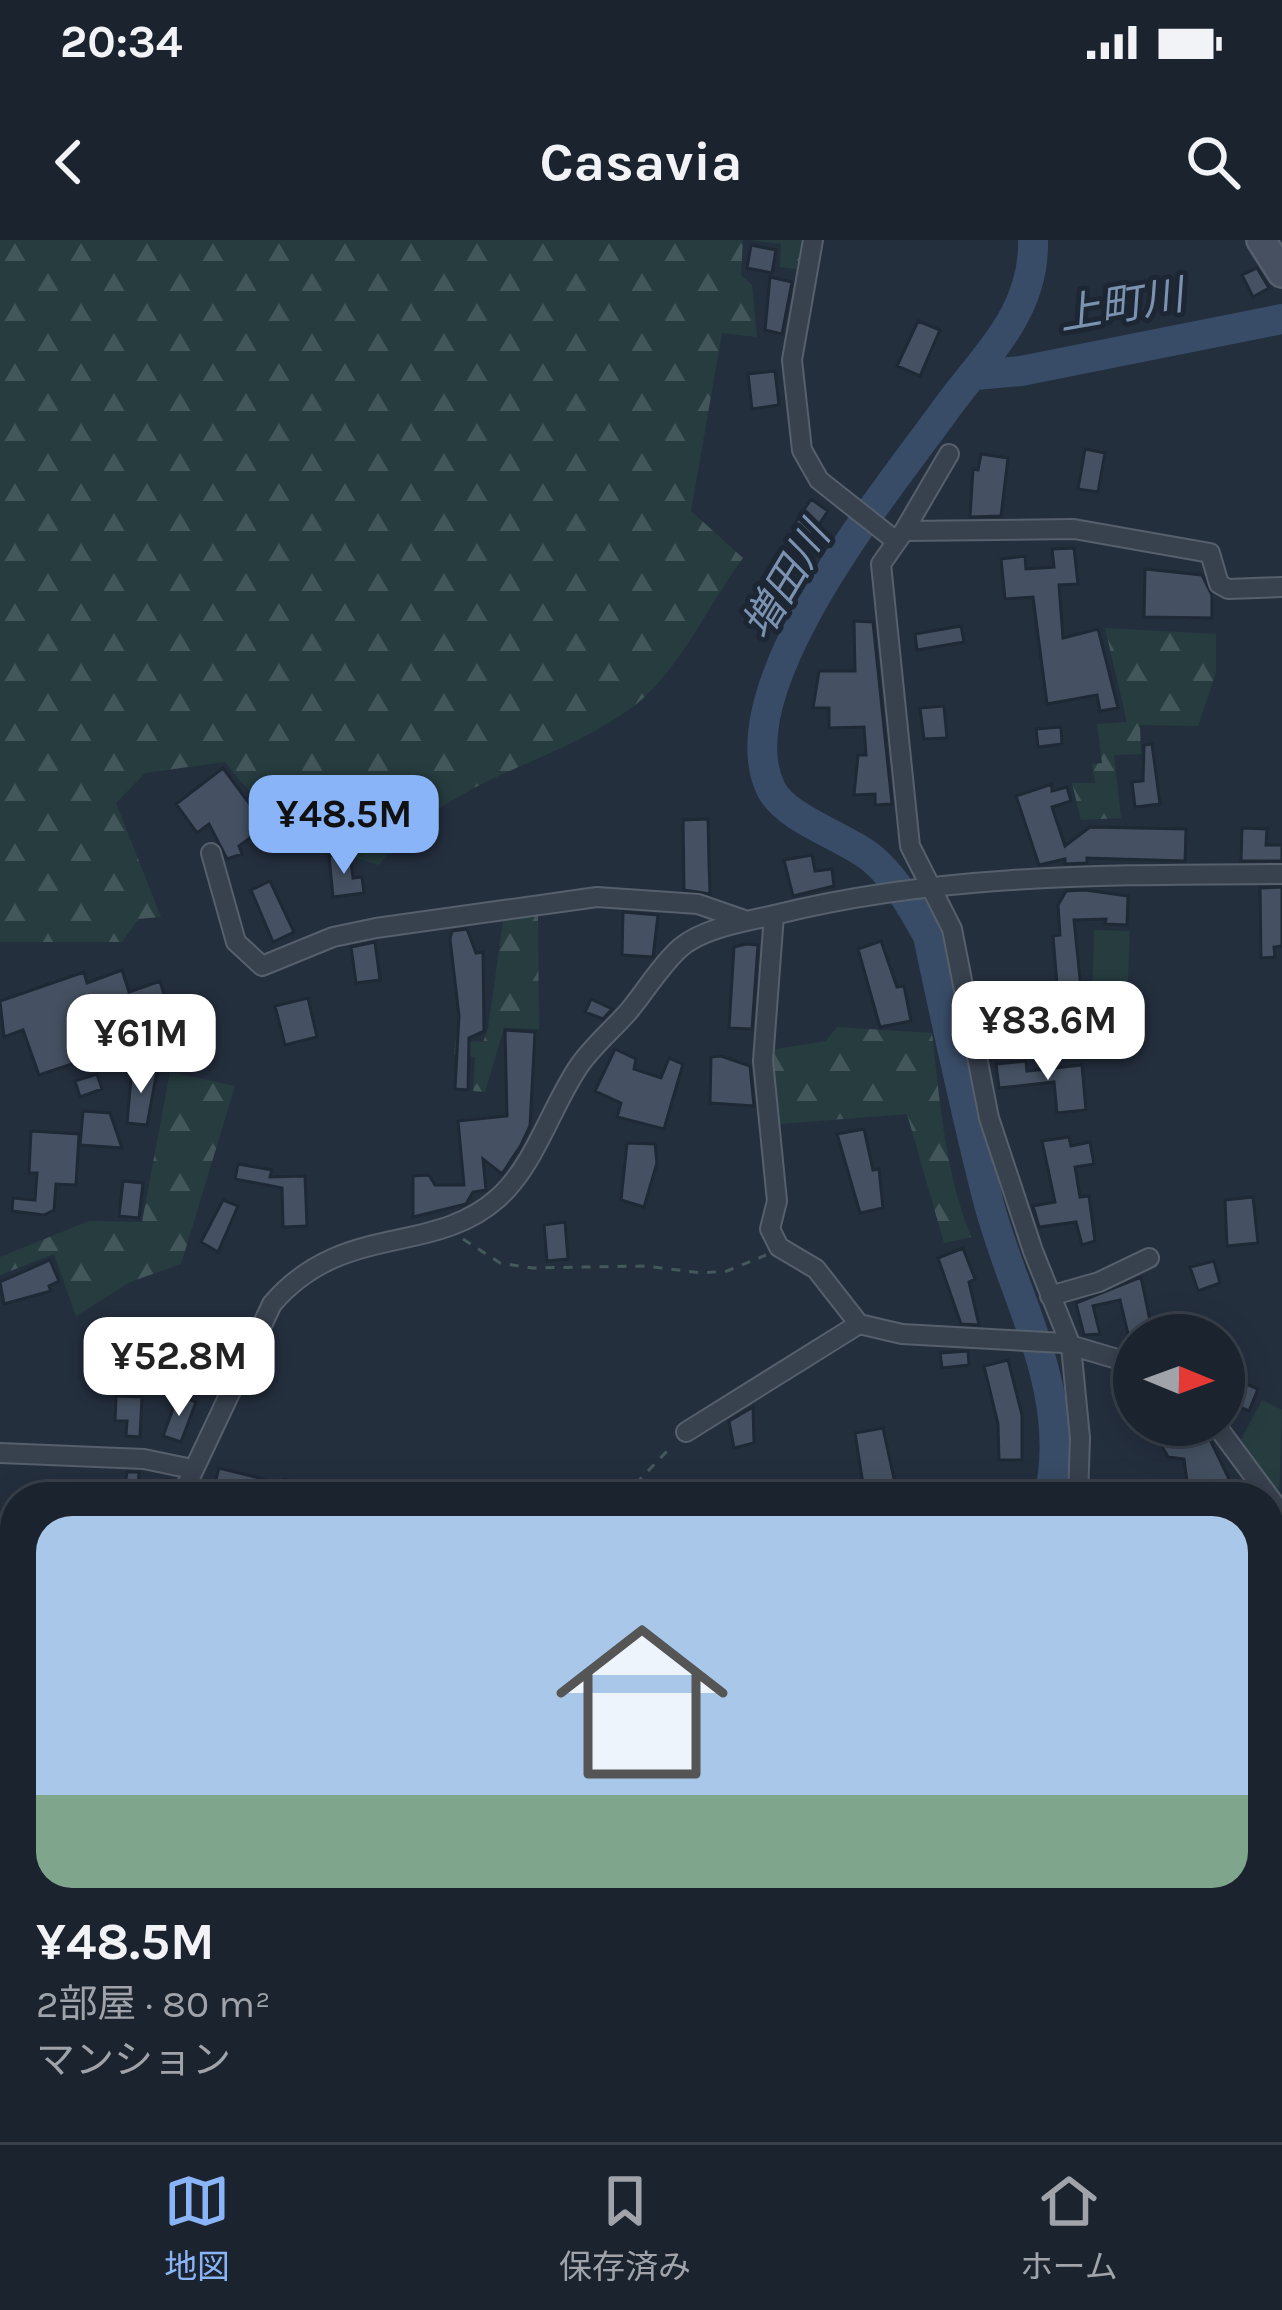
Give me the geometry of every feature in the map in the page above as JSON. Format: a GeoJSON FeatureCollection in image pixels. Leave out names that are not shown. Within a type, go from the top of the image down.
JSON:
{"type":"FeatureCollection","features":[{"type":"Feature","properties":{"kind":"main road"},"geometry":{"type":"LineString","coordinates":[[1261,240],[1282,273]]}},
{"type":"Feature","properties":{"kind":"street"},"geometry":{"type":"LineString","coordinates":[[813,240],[793,386],[806,464],[852,509],[897,536],[1074,529],[1210,553],[1223,587],[1282,587]]}},
{"type":"Feature","properties":{"kind":"street"},"geometry":{"type":"LineString","coordinates":[[950,454],[881,564],[904,813],[910,847],[962,967],[989,1118],[1067,1344],[1080,1438],[1079,1482]]}},
{"type":"Feature","properties":{"kind":"street"},"geometry":{"type":"LineString","coordinates":[[211,853],[236,942],[262,966],[333,937],[376,928],[597,897],[698,904],[748,921]]}},
{"type":"Feature","properties":{"kind":"street"},"geometry":{"type":"LineString","coordinates":[[187,1482],[272,1304],[295,1276],[317,1262],[358,1248],[478,1214],[501,1196],[581,1062],[682,946],[748,921],[874,893],[1058,874],[1282,874]]}},
{"type":"Feature","properties":{"kind":"street"},"geometry":{"type":"LineString","coordinates":[[773,915],[763,1061],[777,1201],[770,1228],[779,1247],[817,1269],[859,1324],[902,1334],[1067,1344],[1113,1358]]}},
{"type":"Feature","properties":{"kind":"street"},"geometry":{"type":"LineString","coordinates":[[1050,1296],[1099,1282],[1149,1258]]}},
{"type":"Feature","properties":{"kind":"street"},"geometry":{"type":"LineString","coordinates":[[686,1432],[859,1324]]}},
{"type":"Feature","properties":{"kind":"street"},"geometry":{"type":"LineString","coordinates":[[1232,1446],[1258,1482]]}},
{"type":"Feature","properties":{"kind":"street"},"geometry":{"type":"LineString","coordinates":[[0,1453],[145,1460],[192,1468]]}},
{"type":"Feature","properties":{"kind":"path"},"geometry":{"type":"LineString","coordinates":[[449,1225],[500,1263],[532,1268],[645,1266],[727,1271],[779,1247]]}},
{"type":"Feature","properties":{"kind":"path"},"geometry":{"type":"LineString","coordinates":[[638,1482],[686,1432]]}},
{"type":"Feature","properties":{"kind":"green space"},"geometry":{"type":"Polygon","coordinates":[[[0,240],[743,240],[741,275],[752,285],[757,337],[722,333],[691,511],[743,558],[676,660],[645,697],[594,731],[465,793],[406,835],[379,865],[287,837],[225,762],[145,773],[116,803],[161,917],[138,919],[122,942],[0,942],[0,240]]]}},
{"type":"Feature","properties":{"kind":"green space"},"geometry":{"type":"Polygon","coordinates":[[[751,240],[807,240],[802,270],[780,267],[781,244],[751,240]]]}},
{"type":"Feature","properties":{"kind":"green space"},"geometry":{"type":"Polygon","coordinates":[[[1105,628],[1216,634],[1216,673],[1198,726],[1140,725],[1141,754],[1114,755],[1121,818],[1081,820],[1072,783],[1095,783],[1092,764],[1102,763],[1097,724],[1127,722],[1105,628]]]}},
{"type":"Feature","properties":{"kind":"green space"},"geometry":{"type":"Polygon","coordinates":[[[538,915],[539,1029],[504,1028],[485,1092],[473,1091],[475,1057],[454,1055],[455,1041],[483,1042],[503,921],[538,915]]]}},
{"type":"Feature","properties":{"kind":"green space"},"geometry":{"type":"Polygon","coordinates":[[[1094,930],[1130,931],[1125,1051],[1091,1054],[1094,930]]]}},
{"type":"Feature","properties":{"kind":"green space"},"geometry":{"type":"Polygon","coordinates":[[[837,1027],[932,1033],[949,1162],[971,1237],[944,1243],[907,1114],[779,1124],[769,1050],[826,1041],[837,1027]]]}},
{"type":"Feature","properties":{"kind":"green space"},"geometry":{"type":"Polygon","coordinates":[[[170,1072],[235,1086],[181,1264],[130,1282],[76,1316],[54,1254],[0,1275],[0,1257],[89,1221],[142,1222],[170,1072]]]}},
{"type":"Feature","properties":{"kind":"green space"},"geometry":{"type":"Polygon","coordinates":[[[1262,1400],[1282,1410],[1280,1482],[1269,1482],[1243,1446],[1245,1432],[1262,1400]]]}},
{"type":"Feature","properties":{"kind":"building"},"geometry":{"type":"Polygon","coordinates":[[[751,245],[776,250],[772,273],[747,268],[751,245]]]}},
{"type":"Feature","properties":{"kind":"building"},"geometry":{"type":"Polygon","coordinates":[[[1257,268],[1269,288],[1253,297],[1242,275],[1257,268]]]}},
{"type":"Feature","properties":{"kind":"building"},"geometry":{"type":"Polygon","coordinates":[[[770,277],[792,282],[782,334],[765,330],[770,277]]]}},
{"type":"Feature","properties":{"kind":"building"},"geometry":{"type":"Polygon","coordinates":[[[918,321],[940,330],[920,376],[897,366],[918,321]]]}},
{"type":"Feature","properties":{"kind":"building"},"geometry":{"type":"Polygon","coordinates":[[[775,371],[779,405],[752,409],[748,374],[775,371]]]}},
{"type":"Feature","properties":{"kind":"building"},"geometry":{"type":"Polygon","coordinates":[[[1085,449],[1105,453],[1098,492],[1078,489],[1085,449]]]}},
{"type":"Feature","properties":{"kind":"building"},"geometry":{"type":"Polygon","coordinates":[[[981,454],[1008,458],[1001,516],[970,517],[973,469],[978,470],[981,454]]]}},
{"type":"Feature","properties":{"kind":"building"},"geometry":{"type":"Polygon","coordinates":[[[811,499],[828,511],[809,539],[792,528],[811,499]]]}},
{"type":"Feature","properties":{"kind":"building"},"geometry":{"type":"Polygon","coordinates":[[[1074,548],[1078,584],[1059,585],[1063,638],[1098,629],[1118,708],[1100,711],[1097,695],[1047,704],[1033,597],[1005,599],[1001,559],[1025,556],[1026,569],[1054,567],[1052,549],[1074,548]]]}},
{"type":"Feature","properties":{"kind":"building"},"geometry":{"type":"Polygon","coordinates":[[[1145,569],[1202,575],[1212,595],[1212,618],[1144,617],[1145,569]]]}},
{"type":"Feature","properties":{"kind":"building"},"geometry":{"type":"Polygon","coordinates":[[[854,621],[873,622],[892,804],[875,805],[875,794],[854,795],[858,755],[866,755],[864,727],[829,728],[829,708],[813,708],[819,671],[855,671],[854,621]]]}},
{"type":"Feature","properties":{"kind":"building"},"geometry":{"type":"Polygon","coordinates":[[[961,626],[964,642],[917,650],[915,634],[961,626]]]}},
{"type":"Feature","properties":{"kind":"building"},"geometry":{"type":"Polygon","coordinates":[[[944,706],[947,738],[924,739],[920,708],[944,706]]]}},
{"type":"Feature","properties":{"kind":"building"},"geometry":{"type":"Polygon","coordinates":[[[1061,727],[1062,744],[1038,747],[1036,729],[1061,727]]]}},
{"type":"Feature","properties":{"kind":"building"},"geometry":{"type":"Polygon","coordinates":[[[1152,744],[1160,804],[1135,807],[1132,782],[1143,781],[1144,745],[1152,744]]]}},
{"type":"Feature","properties":{"kind":"building"},"geometry":{"type":"Polygon","coordinates":[[[223,768],[266,826],[239,846],[242,854],[227,859],[209,824],[197,833],[176,804],[223,768]]]}},
{"type":"Feature","properties":{"kind":"building"},"geometry":{"type":"Polygon","coordinates":[[[1052,784],[1052,791],[1067,787],[1071,801],[1052,807],[1065,846],[1090,827],[1186,829],[1185,861],[1087,858],[1087,863],[1065,864],[1065,859],[1039,865],[1016,796],[1052,784]]]}},
{"type":"Feature","properties":{"kind":"building"},"geometry":{"type":"Polygon","coordinates":[[[708,819],[710,894],[684,890],[683,820],[708,819]]]}},
{"type":"Feature","properties":{"kind":"building"},"geometry":{"type":"Polygon","coordinates":[[[1242,828],[1267,829],[1266,845],[1282,845],[1282,861],[1241,861],[1242,828]]]}},
{"type":"Feature","properties":{"kind":"building"},"geometry":{"type":"Polygon","coordinates":[[[350,853],[353,878],[362,877],[364,893],[333,897],[329,856],[350,853]]]}},
{"type":"Feature","properties":{"kind":"building"},"geometry":{"type":"Polygon","coordinates":[[[812,855],[815,871],[832,869],[834,886],[793,896],[784,860],[812,855]]]}},
{"type":"Feature","properties":{"kind":"building"},"geometry":{"type":"Polygon","coordinates":[[[270,881],[294,932],[273,942],[251,890],[270,881]]]}},
{"type":"Feature","properties":{"kind":"building"},"geometry":{"type":"Polygon","coordinates":[[[1282,887],[1282,946],[1274,947],[1275,957],[1261,958],[1260,888],[1282,887]]]}},
{"type":"Feature","properties":{"kind":"building"},"geometry":{"type":"Polygon","coordinates":[[[1066,891],[1128,896],[1127,925],[1105,924],[1106,919],[1074,920],[1083,1008],[1059,1009],[1053,936],[1060,935],[1058,905],[1066,891]]]}},
{"type":"Feature","properties":{"kind":"building"},"geometry":{"type":"Polygon","coordinates":[[[623,912],[658,915],[653,957],[622,955],[623,912]]]}},
{"type":"Feature","properties":{"kind":"building"},"geometry":{"type":"Polygon","coordinates":[[[467,929],[476,953],[483,952],[484,1031],[469,1038],[468,1090],[455,1089],[459,1016],[450,939],[452,931],[467,929]]]}},
{"type":"Feature","properties":{"kind":"building"},"geometry":{"type":"Polygon","coordinates":[[[881,941],[897,987],[904,986],[911,1021],[880,1027],[858,949],[881,941]]]}},
{"type":"Feature","properties":{"kind":"building"},"geometry":{"type":"Polygon","coordinates":[[[375,942],[380,980],[356,983],[351,947],[375,942]]]}},
{"type":"Feature","properties":{"kind":"building"},"geometry":{"type":"Polygon","coordinates":[[[758,945],[752,1029],[729,1028],[734,947],[758,945]]]}},
{"type":"Feature","properties":{"kind":"building"},"geometry":{"type":"Polygon","coordinates":[[[122,970],[129,992],[160,981],[177,1038],[154,1045],[149,1028],[78,1053],[81,1061],[39,1075],[23,1030],[4,1037],[0,1001],[84,972],[87,983],[122,970]]]}},
{"type":"Feature","properties":{"kind":"building"},"geometry":{"type":"Polygon","coordinates":[[[308,998],[317,1037],[285,1045],[275,1006],[308,998]]]}},
{"type":"Feature","properties":{"kind":"building"},"geometry":{"type":"Polygon","coordinates":[[[591,999],[612,1009],[603,1019],[585,1012],[591,999]]]}},
{"type":"Feature","properties":{"kind":"building"},"geometry":{"type":"Polygon","coordinates":[[[505,1030],[535,1032],[530,1126],[521,1145],[502,1174],[483,1159],[486,1190],[473,1192],[466,1204],[413,1217],[413,1176],[429,1175],[435,1185],[464,1185],[458,1121],[507,1116],[505,1030]]]}},
{"type":"Feature","properties":{"kind":"building"},"geometry":{"type":"Polygon","coordinates":[[[615,1049],[636,1059],[634,1069],[661,1078],[669,1058],[683,1064],[664,1129],[617,1117],[621,1103],[595,1091],[615,1049]]]}},
{"type":"Feature","properties":{"kind":"building"},"geometry":{"type":"Polygon","coordinates":[[[711,1057],[750,1066],[754,1106],[710,1103],[711,1057]]]}},
{"type":"Feature","properties":{"kind":"building"},"geometry":{"type":"Polygon","coordinates":[[[1026,1061],[1027,1071],[1082,1065],[1086,1110],[1057,1113],[1054,1082],[999,1088],[996,1064],[1026,1061]]]}},
{"type":"Feature","properties":{"kind":"building"},"geometry":{"type":"Polygon","coordinates":[[[132,1068],[157,1071],[147,1125],[127,1123],[132,1068]]]}},
{"type":"Feature","properties":{"kind":"building"},"geometry":{"type":"Polygon","coordinates":[[[97,1074],[102,1089],[80,1097],[75,1081],[97,1074]]]}},
{"type":"Feature","properties":{"kind":"building"},"geometry":{"type":"Polygon","coordinates":[[[83,1111],[110,1113],[122,1148],[80,1145],[83,1111]]]}},
{"type":"Feature","properties":{"kind":"building"},"geometry":{"type":"Polygon","coordinates":[[[864,1129],[873,1170],[879,1169],[883,1208],[860,1213],[837,1134],[864,1129]]]}},
{"type":"Feature","properties":{"kind":"building"},"geometry":{"type":"Polygon","coordinates":[[[31,1131],[79,1134],[76,1185],[56,1184],[54,1210],[44,1215],[12,1211],[13,1198],[35,1200],[37,1173],[29,1173],[31,1131]]]}},
{"type":"Feature","properties":{"kind":"building"},"geometry":{"type":"Polygon","coordinates":[[[1069,1137],[1071,1146],[1090,1142],[1094,1164],[1075,1167],[1080,1197],[1089,1196],[1095,1241],[1082,1245],[1076,1222],[1039,1227],[1033,1206],[1055,1202],[1042,1141],[1069,1137]]]}},
{"type":"Feature","properties":{"kind":"building"},"geometry":{"type":"Polygon","coordinates":[[[627,1143],[655,1144],[657,1163],[644,1207],[621,1200],[627,1143]]]}},
{"type":"Feature","properties":{"kind":"building"},"geometry":{"type":"Polygon","coordinates":[[[238,1164],[272,1170],[270,1177],[305,1176],[307,1226],[283,1227],[282,1188],[235,1179],[238,1164]]]}},
{"type":"Feature","properties":{"kind":"building"},"geometry":{"type":"Polygon","coordinates":[[[123,1181],[143,1183],[139,1218],[119,1216],[123,1181]]]}},
{"type":"Feature","properties":{"kind":"building"},"geometry":{"type":"Polygon","coordinates":[[[1253,1197],[1258,1243],[1227,1246],[1225,1200],[1253,1197]]]}},
{"type":"Feature","properties":{"kind":"building"},"geometry":{"type":"Polygon","coordinates":[[[223,1200],[238,1206],[218,1252],[201,1242],[223,1200]]]}},
{"type":"Feature","properties":{"kind":"building"},"geometry":{"type":"Polygon","coordinates":[[[565,1222],[568,1259],[547,1261],[544,1225],[565,1222]]]}},
{"type":"Feature","properties":{"kind":"building"},"geometry":{"type":"Polygon","coordinates":[[[963,1248],[975,1279],[969,1282],[979,1325],[961,1324],[938,1258],[963,1248]]]}},
{"type":"Feature","properties":{"kind":"building"},"geometry":{"type":"Polygon","coordinates":[[[50,1260],[59,1281],[49,1286],[51,1291],[4,1304],[0,1282],[50,1260]]]}},
{"type":"Feature","properties":{"kind":"building"},"geometry":{"type":"Polygon","coordinates":[[[1214,1261],[1220,1283],[1198,1291],[1190,1267],[1214,1261]]]}},
{"type":"Feature","properties":{"kind":"building"},"geometry":{"type":"Polygon","coordinates":[[[1141,1277],[1149,1314],[1123,1314],[1120,1300],[1093,1306],[1100,1334],[1084,1335],[1076,1303],[1141,1277]]]}},
{"type":"Feature","properties":{"kind":"building"},"geometry":{"type":"Polygon","coordinates":[[[968,1351],[969,1365],[942,1368],[940,1353],[968,1351]]]}},
{"type":"Feature","properties":{"kind":"building"},"geometry":{"type":"Polygon","coordinates":[[[1008,1360],[1022,1415],[1022,1460],[999,1460],[998,1424],[984,1366],[1008,1360]]]}},
{"type":"Feature","properties":{"kind":"building"},"geometry":{"type":"Polygon","coordinates":[[[1245,1383],[1258,1389],[1249,1411],[1245,1409],[1245,1383]]]}},
{"type":"Feature","properties":{"kind":"building"},"geometry":{"type":"Polygon","coordinates":[[[178,1395],[196,1402],[181,1442],[163,1436],[178,1395]]]}},
{"type":"Feature","properties":{"kind":"building"},"geometry":{"type":"Polygon","coordinates":[[[116,1396],[142,1397],[140,1437],[126,1436],[127,1421],[115,1421],[116,1396]]]}},
{"type":"Feature","properties":{"kind":"building"},"geometry":{"type":"Polygon","coordinates":[[[753,1407],[754,1443],[734,1448],[729,1421],[753,1407]]]}},
{"type":"Feature","properties":{"kind":"building"},"geometry":{"type":"Polygon","coordinates":[[[883,1428],[895,1482],[863,1482],[855,1433],[883,1428]]]}},
{"type":"Feature","properties":{"kind":"building"},"geometry":{"type":"Polygon","coordinates":[[[1162,1446],[1213,1446],[1231,1482],[1187,1482],[1184,1459],[1168,1457],[1162,1446]]]}},
{"type":"Feature","properties":{"kind":"building"},"geometry":{"type":"Polygon","coordinates":[[[219,1468],[275,1482],[215,1482],[219,1468]]]}},
{"type":"Feature","properties":{"kind":"building"},"geometry":{"type":"Polygon","coordinates":[[[127,1472],[139,1472],[139,1482],[125,1482],[127,1472]]]}},
{"type":"Feature","properties":{"kind":"waterway","name":"増田川"},"geometry":{"type":"LineString","coordinates":[[1033,240],[1025,290],[1004,333],[885,492],[817,594],[769,700],[762,748],[771,789],[779,800],[875,861],[898,887],[928,936],[989,1204],[1047,1384],[1053,1421],[1051,1482]]}},
{"type":"Feature","properties":{"kind":"waterway","name":"上町川"},"geometry":{"type":"LineString","coordinates":[[975,375],[1021,371],[1282,319]]}}]}
